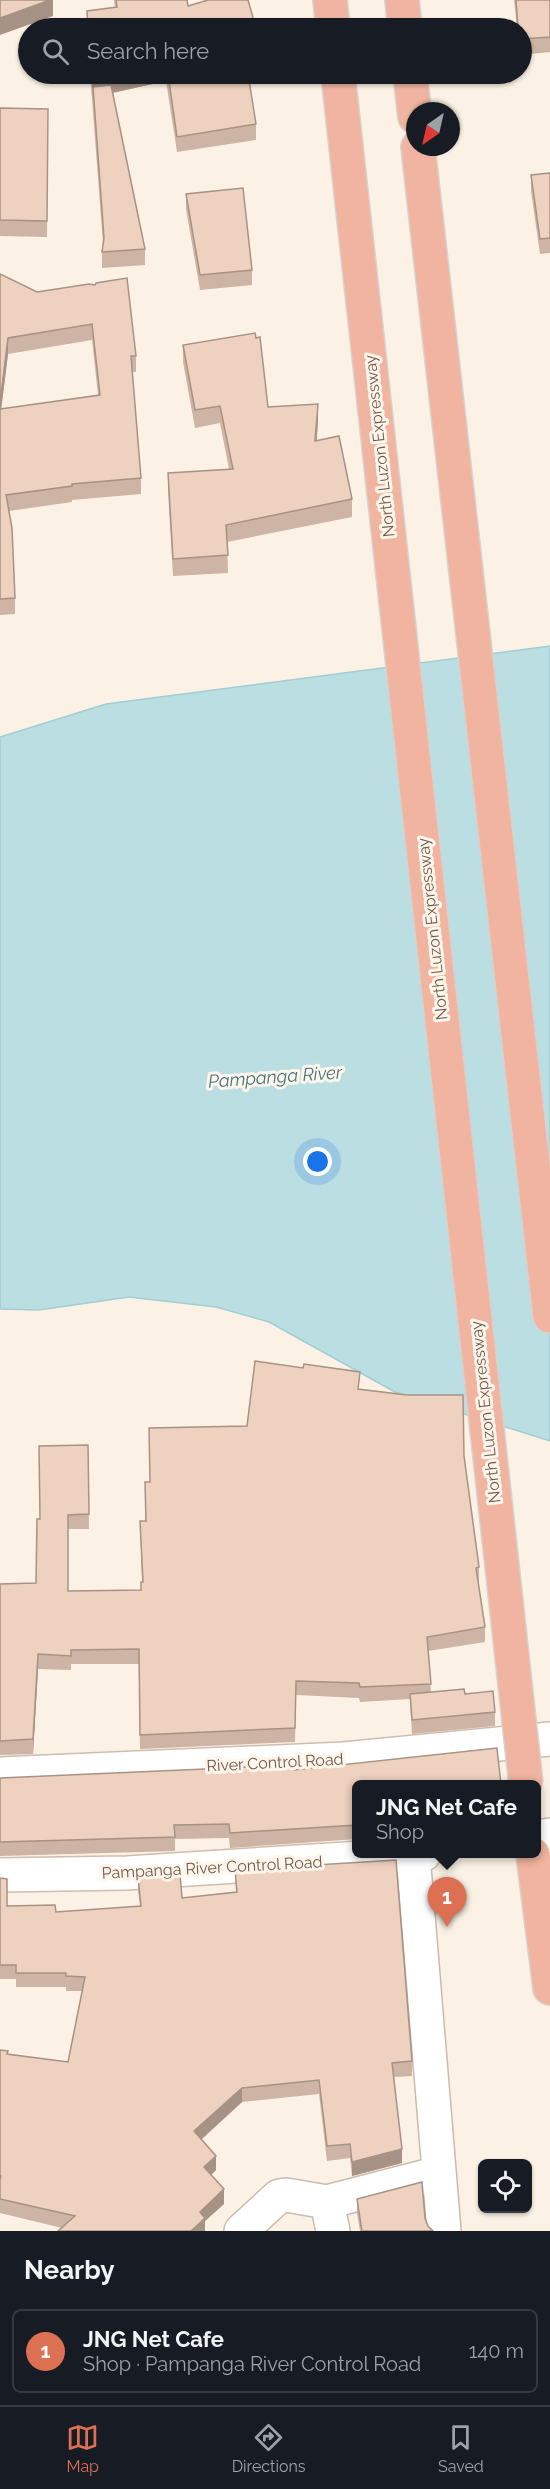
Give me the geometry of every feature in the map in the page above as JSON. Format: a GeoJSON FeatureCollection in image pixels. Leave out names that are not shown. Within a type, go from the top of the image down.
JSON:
{"type":"FeatureCollection","features":[{"type":"Feature","properties":{"kind":"highway"},"geometry":{"type":"LineString","coordinates":[[330,0],[332,18]]}},
{"type":"Feature","properties":{"kind":"highway"},"geometry":{"type":"LineString","coordinates":[[402,0],[404,18]]}},
{"type":"Feature","properties":{"kind":"highway","name":"North Luzon Expressway"},"geometry":{"type":"LineString","coordinates":[[339,84],[524,1780]]}},
{"type":"Feature","properties":{"kind":"highway"},"geometry":{"type":"LineString","coordinates":[[411,84],[413,102]]}},
{"type":"Feature","properties":{"kind":"highway"},"geometry":{"type":"LineString","coordinates":[[419,156],[550,1316]]}},
{"type":"Feature","properties":{"kind":"highway"},"geometry":{"type":"LineString","coordinates":[[533,1858],[550,1988]]}},
{"type":"Feature","properties":{"kind":"street","name":"River Control Road"},"geometry":{"type":"LineString","coordinates":[[0,1774],[344,1759],[550,1739]]}},
{"type":"Feature","properties":{"kind":"street","name":"Pampanga River Control Road"},"geometry":{"type":"LineString","coordinates":[[0,1875],[127,1873],[357,1858]]}},
{"type":"Feature","properties":{"kind":"street"},"geometry":{"type":"LineString","coordinates":[[418,1858],[444,2231]]}},
{"type":"Feature","properties":{"kind":"street"},"geometry":{"type":"LineString","coordinates":[[241,2231],[279,2196],[286,2195],[330,2216],[439,2173]]}},
{"type":"Feature","properties":{"kind":"water","name":"Pampanga River"},"geometry":{"type":"Polygon","coordinates":[[[550,646],[550,1441],[395,1392],[269,1322],[216,1307],[129,1297],[39,1310],[0,1309],[0,737],[106,704],[550,646]]]}},
{"type":"Feature","properties":{"kind":"building"},"geometry":{"type":"Polygon","coordinates":[[[0,0],[50,0],[0,18],[0,0]]]}},
{"type":"Feature","properties":{"kind":"building"},"geometry":{"type":"Polygon","coordinates":[[[116,0],[187,0],[188,6],[208,0],[248,0],[253,18],[87,18],[87,11],[117,7],[116,0]]]}},
{"type":"Feature","properties":{"kind":"building"},"geometry":{"type":"Polygon","coordinates":[[[516,0],[550,0],[550,37],[532,38],[532,18],[517,18],[516,0]]]}},
{"type":"Feature","properties":{"kind":"building"},"geometry":{"type":"Polygon","coordinates":[[[169,84],[250,84],[256,124],[177,137],[169,84]]]}},
{"type":"Feature","properties":{"kind":"building"},"geometry":{"type":"Polygon","coordinates":[[[111,85],[145,249],[102,252],[104,238],[93,87],[111,85]]]}},
{"type":"Feature","properties":{"kind":"building"},"geometry":{"type":"Polygon","coordinates":[[[0,108],[48,109],[47,221],[0,220],[0,108]]]}},
{"type":"Feature","properties":{"kind":"building"},"geometry":{"type":"Polygon","coordinates":[[[550,173],[550,238],[540,239],[531,175],[550,173]]]}},
{"type":"Feature","properties":{"kind":"building"},"geometry":{"type":"Polygon","coordinates":[[[243,188],[252,270],[200,275],[186,194],[243,188]]]}},
{"type":"Feature","properties":{"kind":"building"},"geometry":{"type":"Polygon","coordinates":[[[0,274],[37,292],[95,285],[127,278],[136,356],[131,356],[141,478],[72,484],[72,486],[6,495],[12,528],[15,598],[0,599],[0,409],[100,395],[92,324],[8,338],[0,403],[0,274]]]}},
{"type":"Feature","properties":{"kind":"building"},"geometry":{"type":"Polygon","coordinates":[[[255,333],[256,338],[260,337],[268,407],[318,404],[315,441],[339,436],[352,499],[226,525],[228,555],[173,559],[168,473],[233,469],[220,406],[195,410],[183,345],[255,333]]]}},
{"type":"Feature","properties":{"kind":"building"},"geometry":{"type":"Polygon","coordinates":[[[255,1361],[303,1368],[304,1364],[360,1372],[358,1389],[407,1395],[463,1395],[464,1456],[485,1627],[427,1637],[431,1684],[360,1687],[359,1683],[296,1681],[295,1728],[140,1735],[139,1649],[71,1650],[71,1656],[38,1654],[33,1739],[0,1741],[0,1584],[36,1583],[37,1519],[40,1519],[39,1446],[88,1445],[89,1514],[68,1515],[68,1591],[141,1590],[141,1582],[143,1582],[140,1521],[146,1521],[145,1482],[150,1482],[149,1428],[247,1426],[255,1361]]]}},
{"type":"Feature","properties":{"kind":"building"},"geometry":{"type":"Polygon","coordinates":[[[464,1689],[465,1694],[493,1691],[495,1712],[412,1720],[410,1694],[464,1689]]]}},
{"type":"Feature","properties":{"kind":"building"},"geometry":{"type":"Polygon","coordinates":[[[497,1748],[500,1780],[352,1780],[352,1825],[230,1833],[229,1824],[174,1825],[175,1837],[0,1842],[0,1778],[294,1765],[294,1770],[497,1748]]]}},
{"type":"Feature","properties":{"kind":"building"},"geometry":{"type":"Polygon","coordinates":[[[396,1860],[412,2061],[392,2063],[402,2149],[352,2162],[350,2144],[327,2146],[319,2080],[242,2088],[194,2131],[216,2156],[204,2167],[224,2189],[200,2212],[205,2218],[191,2231],[58,2231],[75,2216],[0,2199],[0,2050],[8,2051],[7,2054],[68,2062],[85,1977],[66,1976],[66,1973],[16,1973],[16,1965],[0,1965],[0,1878],[7,1879],[7,1906],[55,1905],[56,1912],[141,1906],[138,1877],[180,1874],[182,1898],[237,1892],[235,1870],[396,1860]]]}},
{"type":"Feature","properties":{"kind":"building"},"geometry":{"type":"Polygon","coordinates":[[[422,2182],[425,2218],[433,2231],[362,2231],[357,2199],[422,2182]]]}},
{"type":"Feature","properties":{"kind":"place","name":"JNG Net Cafe"},"geometry":{"type":"Point","coordinates":[447,1927]}}]}
